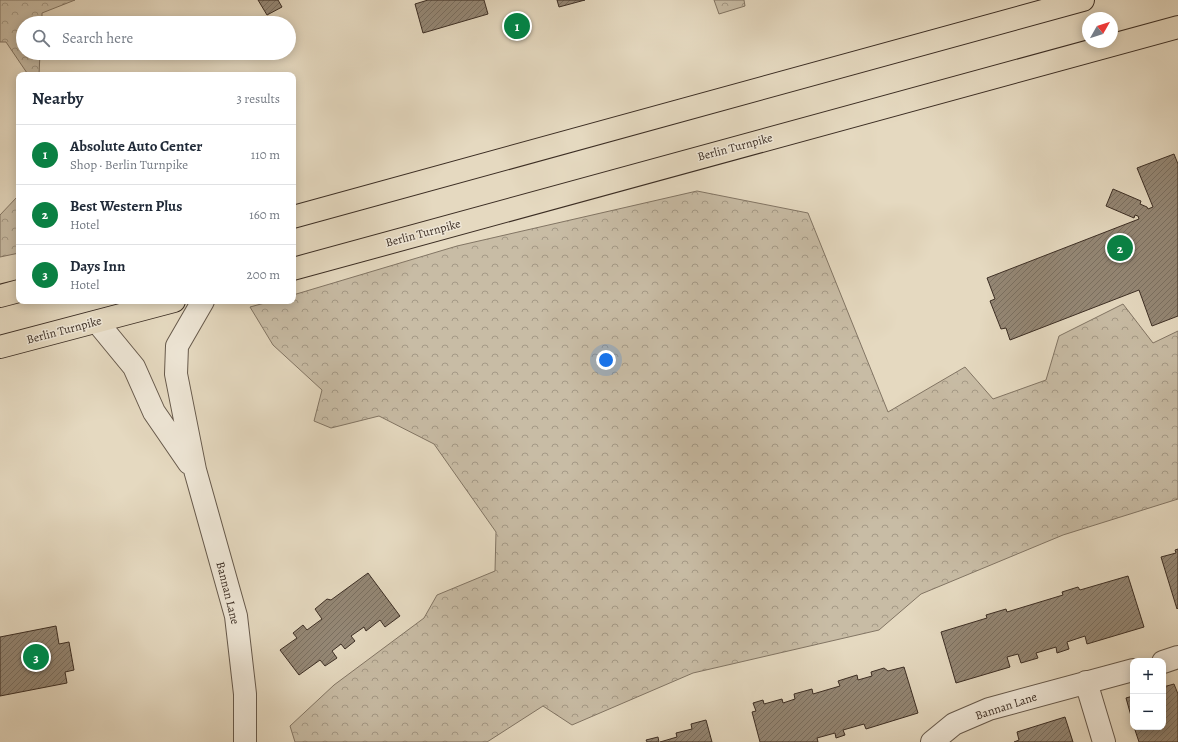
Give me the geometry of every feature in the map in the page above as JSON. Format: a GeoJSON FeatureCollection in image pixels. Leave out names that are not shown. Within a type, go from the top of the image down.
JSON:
{"type":"FeatureCollection","features":[{"type":"Feature","properties":{"kind":"highway"},"geometry":{"type":"LineString","coordinates":[[296,216],[1083,0]]}},
{"type":"Feature","properties":{"kind":"highway","name":"Berlin Turnpike"},"geometry":{"type":"LineString","coordinates":[[296,268],[1178,27]]}},
{"type":"Feature","properties":{"kind":"highway"},"geometry":{"type":"LineString","coordinates":[[0,296],[16,292]]}},
{"type":"Feature","properties":{"kind":"highway","name":"Berlin Turnpike"},"geometry":{"type":"LineString","coordinates":[[0,347],[163,304]]}},
{"type":"Feature","properties":{"kind":"street","name":"Bannan Lane"},"geometry":{"type":"LineString","coordinates":[[201,304],[177,346],[176,374],[195,470],[236,616],[244,694],[245,742]]}},
{"type":"Feature","properties":{"kind":"street","name":"Bannan Lane"},"geometry":{"type":"LineString","coordinates":[[97,322],[134,367],[154,412],[195,470]]}},
{"type":"Feature","properties":{"kind":"street"},"geometry":{"type":"LineString","coordinates":[[1166,661],[1178,658]]}},
{"type":"Feature","properties":{"kind":"street","name":"Bannan Lane"},"geometry":{"type":"LineString","coordinates":[[932,742],[954,724],[989,709],[1130,671]]}},
{"type":"Feature","properties":{"kind":"street"},"geometry":{"type":"LineString","coordinates":[[1086,682],[1104,742]]}},
{"type":"Feature","properties":{"kind":"green space"},"geometry":{"type":"Polygon","coordinates":[[[0,0],[75,0],[42,13],[42,16],[16,16],[16,57],[6,42],[0,42],[0,0]]]}},
{"type":"Feature","properties":{"kind":"green space"},"geometry":{"type":"Polygon","coordinates":[[[714,0],[744,0],[745,6],[719,14],[714,0]]]}},
{"type":"Feature","properties":{"kind":"green space"},"geometry":{"type":"Polygon","coordinates":[[[18,60],[40,60],[39,72],[26,72],[18,60]]]}},
{"type":"Feature","properties":{"kind":"green space"},"geometry":{"type":"Polygon","coordinates":[[[697,191],[808,213],[888,412],[965,367],[993,399],[1046,380],[1059,336],[1123,304],[1153,343],[1178,331],[1178,499],[1063,535],[921,594],[879,630],[693,673],[572,725],[543,706],[487,742],[295,742],[290,726],[334,685],[424,618],[437,595],[495,571],[496,532],[434,444],[379,416],[331,428],[314,421],[322,390],[273,345],[250,307],[261,304],[296,304],[296,294],[457,246],[697,191]]]}},
{"type":"Feature","properties":{"kind":"green space"},"geometry":{"type":"Polygon","coordinates":[[[16,198],[16,254],[0,257],[0,215],[16,198]]]}},
{"type":"Feature","properties":{"kind":"building"},"geometry":{"type":"Polygon","coordinates":[[[258,0],[278,0],[282,7],[267,15],[258,0]]]}},
{"type":"Feature","properties":{"kind":"building"},"geometry":{"type":"Polygon","coordinates":[[[428,0],[484,0],[488,14],[423,33],[415,4],[428,0]]]}},
{"type":"Feature","properties":{"kind":"building"},"geometry":{"type":"Polygon","coordinates":[[[557,0],[585,0],[559,7],[557,0]]]}},
{"type":"Feature","properties":{"kind":"building"},"geometry":{"type":"Polygon","coordinates":[[[1174,154],[1178,164],[1178,316],[1152,326],[1139,290],[1010,340],[1006,328],[1001,329],[990,301],[995,299],[987,278],[1139,219],[1138,216],[1135,215],[1134,218],[1106,206],[1113,189],[1141,201],[1140,204],[1148,209],[1153,207],[1137,168],[1174,154]]]}},
{"type":"Feature","properties":{"kind":"building"},"geometry":{"type":"Polygon","coordinates":[[[1178,549],[1177,609],[1161,557],[1176,553],[1175,550],[1178,549]]]}},
{"type":"Feature","properties":{"kind":"building"},"geometry":{"type":"Polygon","coordinates":[[[368,573],[400,616],[385,627],[380,620],[366,631],[364,627],[351,636],[355,641],[345,649],[341,644],[332,651],[337,658],[325,666],[320,660],[299,675],[280,650],[297,638],[293,633],[303,625],[307,630],[322,619],[315,609],[327,599],[331,600],[368,573]]]}},
{"type":"Feature","properties":{"kind":"building"},"geometry":{"type":"Polygon","coordinates":[[[1128,576],[1144,627],[1087,644],[1085,636],[1067,642],[1069,649],[1057,653],[1056,647],[1036,653],[1038,658],[1021,663],[1018,654],[1007,657],[1010,667],[956,683],[941,632],[987,618],[986,615],[1006,609],[1007,612],[1063,595],[1062,592],[1078,587],[1080,590],[1128,576]]]}},
{"type":"Feature","properties":{"kind":"building"},"geometry":{"type":"Polygon","coordinates":[[[56,626],[59,644],[69,642],[74,670],[65,672],[67,683],[0,696],[0,637],[56,626]]]}},
{"type":"Feature","properties":{"kind":"building"},"geometry":{"type":"Polygon","coordinates":[[[904,667],[918,713],[866,729],[864,724],[843,730],[845,735],[836,738],[835,733],[817,738],[818,742],[760,742],[752,712],[756,711],[753,703],[763,700],[764,704],[782,699],[783,703],[795,699],[794,694],[812,689],[813,694],[840,686],[838,681],[857,675],[858,680],[872,676],[871,672],[884,668],[888,671],[904,667]]]}},
{"type":"Feature","properties":{"kind":"building"},"geometry":{"type":"Polygon","coordinates":[[[1174,684],[1178,694],[1178,742],[1139,742],[1135,730],[1166,730],[1166,686],[1174,684]]]}},
{"type":"Feature","properties":{"kind":"building"},"geometry":{"type":"Polygon","coordinates":[[[1130,697],[1130,712],[1126,698],[1130,697]]]}},
{"type":"Feature","properties":{"kind":"building"},"geometry":{"type":"Polygon","coordinates":[[[1065,717],[1073,742],[1014,742],[1019,740],[1017,732],[1065,717]]]}},
{"type":"Feature","properties":{"kind":"building"},"geometry":{"type":"Polygon","coordinates":[[[706,720],[712,742],[660,742],[677,737],[676,733],[692,729],[691,724],[706,720]]]}},
{"type":"Feature","properties":{"kind":"building"},"geometry":{"type":"Polygon","coordinates":[[[658,737],[659,742],[647,742],[646,740],[658,737]]]}},
{"type":"Feature","properties":{"kind":"place","name":"Absolute Auto Center"},"geometry":{"type":"Point","coordinates":[517,26]}},
{"type":"Feature","properties":{"kind":"place","name":"Best Western Plus"},"geometry":{"type":"Point","coordinates":[1120,248]}},
{"type":"Feature","properties":{"kind":"place","name":"Days Inn"},"geometry":{"type":"Point","coordinates":[36,657]}}]}
